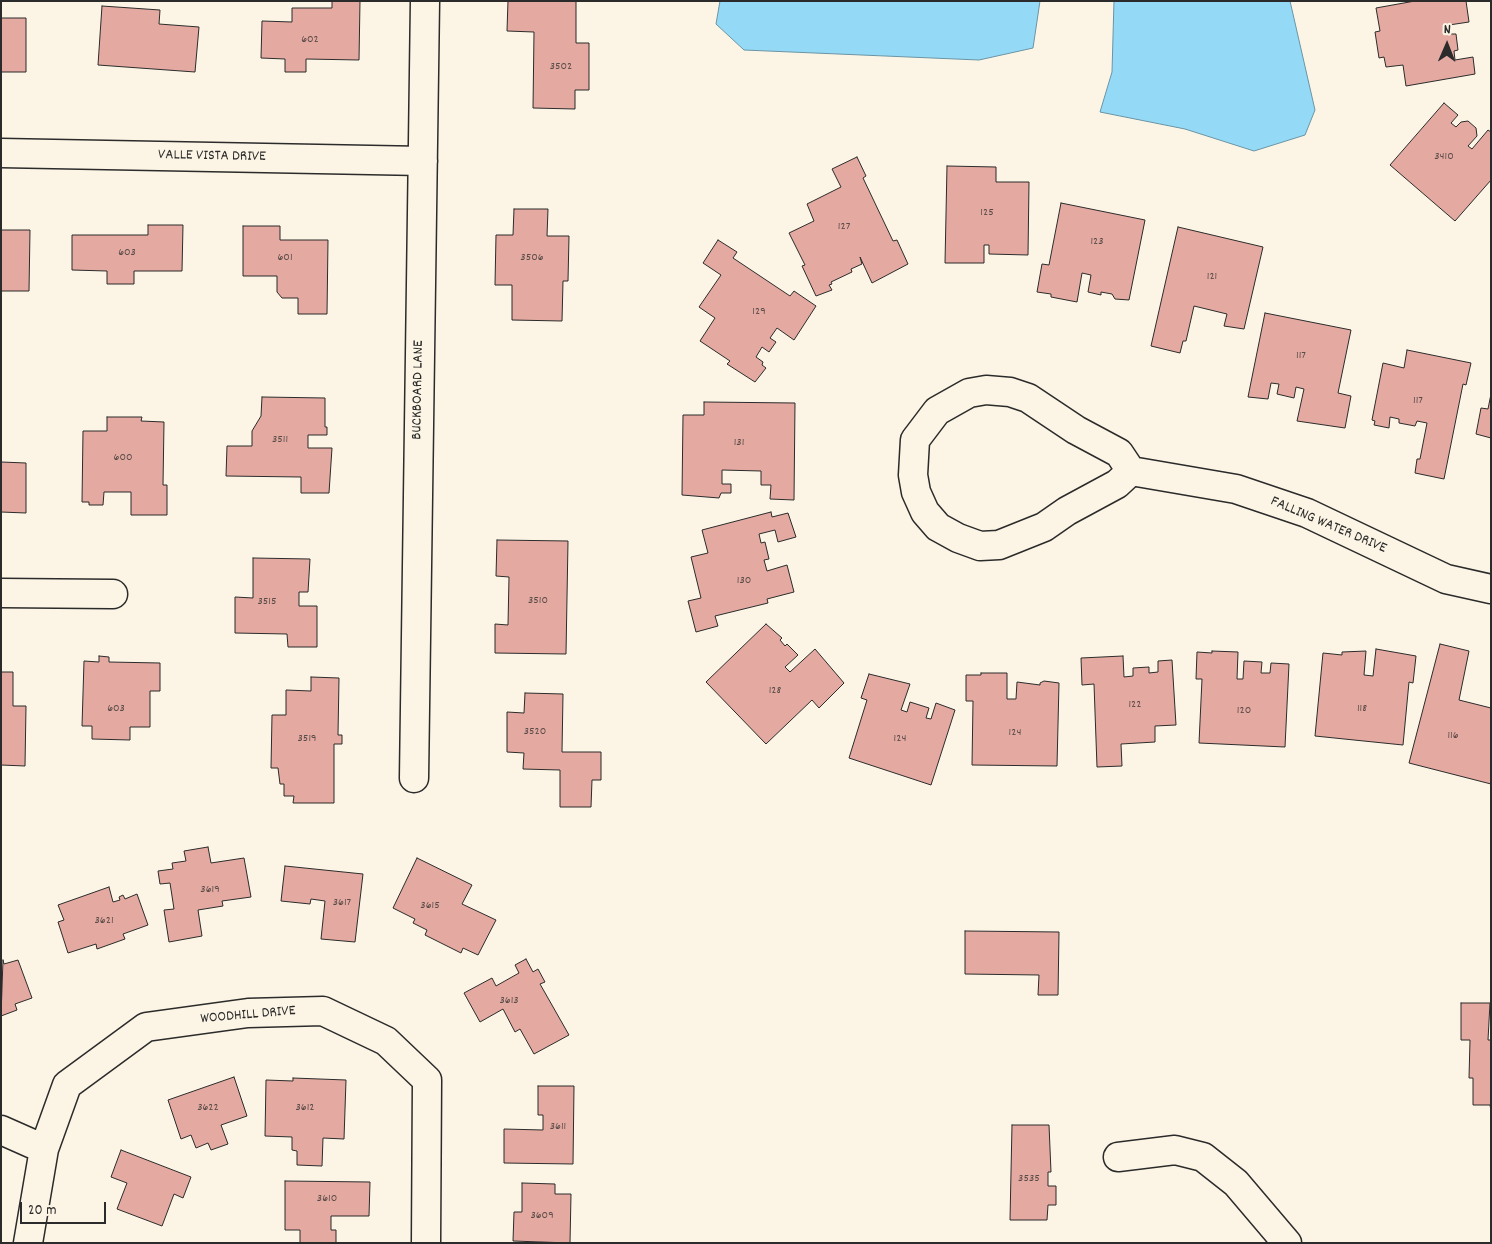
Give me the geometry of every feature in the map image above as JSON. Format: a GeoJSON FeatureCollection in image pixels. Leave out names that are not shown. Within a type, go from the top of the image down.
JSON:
{"type":"FeatureCollection","features":[{"type":"Feature","properties":{"kind":"street","name":"BUCKBOARD LANE"},"geometry":{"type":"LineString","coordinates":[[414,778],[425,1]]}},
{"type":"Feature","properties":{"kind":"street","name":"VALLE VISTA DRIVE"},"geometry":{"type":"LineString","coordinates":[[1,153],[423,162]]}},
{"type":"Feature","properties":{"kind":"street"},"geometry":{"type":"LineString","coordinates":[[986,390],[1010,392],[1028,398],[1076,430],[1119,453],[1131,471],[1117,484],[1067,510],[1044,527],[1022,538],[999,545],[980,546],[958,538],[938,527],[925,512],[916,492],[913,475],[915,440],[937,411],[952,401],[969,393],[986,390]]}},
{"type":"Feature","properties":{"kind":"street","name":"FALLING WATER DRIVE"},"geometry":{"type":"LineString","coordinates":[[1131,471],[1236,488],[1307,513],[1446,579],[1491,588]]}},
{"type":"Feature","properties":{"kind":"street"},"geometry":{"type":"LineString","coordinates":[[1,592],[113,594]]}},
{"type":"Feature","properties":{"kind":"street","name":"WOODHILL DRIVE"},"geometry":{"type":"LineString","coordinates":[[28,1243],[44,1149],[67,1085],[146,1027],[248,1013],[323,1011],[386,1041],[427,1080],[426,1243]]}},
{"type":"Feature","properties":{"kind":"street"},"geometry":{"type":"LineString","coordinates":[[1,1130],[44,1149]]}},
{"type":"Feature","properties":{"kind":"street"},"geometry":{"type":"LineString","coordinates":[[1118,1157],[1175,1150],[1203,1157],[1236,1183],[1287,1243]]}},
{"type":"Feature","properties":{"kind":"water"},"geometry":{"type":"Polygon","coordinates":[[[720,1],[1040,1],[1033,48],[979,60],[744,50],[716,24],[720,1]]]}},
{"type":"Feature","properties":{"kind":"water"},"geometry":{"type":"Polygon","coordinates":[[[1114,1],[1290,1],[1315,110],[1305,135],[1254,151],[1185,129],[1100,112],[1112,72],[1114,1]]]}},
{"type":"Feature","properties":{"kind":"building"},"geometry":{"type":"Polygon","coordinates":[[[332,1],[360,1],[359,60],[306,59],[306,72],[285,72],[285,59],[261,58],[262,21],[292,22],[292,8],[332,8],[332,1]]]}},
{"type":"Feature","properties":{"kind":"building"},"geometry":{"type":"Polygon","coordinates":[[[508,1],[576,1],[576,43],[589,43],[589,90],[575,90],[575,109],[533,108],[534,32],[507,31],[508,1]]]}},
{"type":"Feature","properties":{"kind":"building"},"geometry":{"type":"Polygon","coordinates":[[[1415,1],[1466,1],[1469,22],[1449,25],[1450,34],[1456,34],[1458,50],[1454,51],[1455,60],[1473,57],[1475,74],[1406,86],[1403,65],[1386,67],[1384,57],[1379,58],[1375,32],[1380,31],[1376,8],[1415,1]]]}},
{"type":"Feature","properties":{"kind":"building"},"geometry":{"type":"Polygon","coordinates":[[[102,6],[160,10],[159,24],[199,27],[195,72],[98,65],[102,6]]]}},
{"type":"Feature","properties":{"kind":"building"},"geometry":{"type":"Polygon","coordinates":[[[1,18],[26,18],[26,72],[1,72],[1,18]]]}},
{"type":"Feature","properties":{"kind":"building"},"geometry":{"type":"Polygon","coordinates":[[[1444,103],[1458,115],[1451,123],[1456,127],[1461,122],[1468,121],[1476,128],[1477,136],[1468,146],[1472,149],[1488,130],[1491,132],[1491,180],[1455,221],[1390,165],[1444,103]]]}},
{"type":"Feature","properties":{"kind":"building"},"geometry":{"type":"Polygon","coordinates":[[[857,157],[866,176],[863,178],[893,241],[897,240],[908,264],[872,283],[860,257],[862,264],[851,269],[852,272],[831,282],[832,284],[829,285],[832,290],[816,296],[802,266],[805,265],[789,233],[814,221],[807,204],[841,187],[832,169],[857,157]]]}},
{"type":"Feature","properties":{"kind":"building"},"geometry":{"type":"Polygon","coordinates":[[[947,166],[996,167],[996,182],[1029,182],[1028,255],[989,254],[989,245],[984,245],[984,263],[945,263],[947,166]]]}},
{"type":"Feature","properties":{"kind":"building"},"geometry":{"type":"Polygon","coordinates":[[[1061,203],[1145,220],[1129,300],[1115,299],[1112,294],[1101,292],[1101,295],[1088,292],[1091,275],[1082,273],[1077,302],[1037,292],[1042,264],[1049,265],[1061,203]]]}},
{"type":"Feature","properties":{"kind":"building"},"geometry":{"type":"Polygon","coordinates":[[[514,209],[548,209],[547,236],[569,236],[568,281],[563,281],[562,321],[512,320],[512,285],[495,285],[496,235],[513,235],[514,209]]]}},
{"type":"Feature","properties":{"kind":"building"},"geometry":{"type":"Polygon","coordinates":[[[148,225],[183,225],[182,271],[134,271],[134,284],[107,284],[107,271],[72,270],[72,235],[148,235],[148,225]]]}},
{"type":"Feature","properties":{"kind":"building"},"geometry":{"type":"Polygon","coordinates":[[[243,226],[280,226],[280,240],[328,240],[327,314],[298,314],[298,298],[282,298],[277,292],[277,276],[243,276],[243,226]]]}},
{"type":"Feature","properties":{"kind":"building"},"geometry":{"type":"Polygon","coordinates":[[[1178,227],[1263,247],[1244,329],[1224,326],[1227,314],[1194,306],[1186,341],[1183,341],[1180,353],[1151,346],[1178,227]]]}},
{"type":"Feature","properties":{"kind":"building"},"geometry":{"type":"Polygon","coordinates":[[[1,230],[30,230],[29,291],[1,291],[1,230]]]}},
{"type":"Feature","properties":{"kind":"building"},"geometry":{"type":"Polygon","coordinates":[[[718,240],[737,252],[733,258],[790,296],[794,291],[816,306],[794,340],[777,328],[770,338],[776,342],[769,352],[762,347],[756,357],[763,362],[762,365],[766,368],[755,382],[727,364],[730,361],[700,341],[715,318],[699,307],[721,275],[703,263],[718,240]]]}},
{"type":"Feature","properties":{"kind":"building"},"geometry":{"type":"Polygon","coordinates":[[[1265,313],[1351,330],[1338,393],[1351,396],[1345,428],[1297,421],[1304,389],[1296,387],[1294,398],[1277,394],[1279,384],[1271,383],[1268,399],[1248,397],[1265,313]]]}},
{"type":"Feature","properties":{"kind":"building"},"geometry":{"type":"Polygon","coordinates":[[[1407,350],[1471,363],[1466,385],[1463,384],[1444,479],[1415,473],[1417,459],[1420,459],[1427,423],[1417,421],[1415,426],[1399,423],[1399,419],[1390,417],[1389,428],[1374,425],[1375,421],[1372,420],[1383,363],[1404,368],[1407,350]]]}},
{"type":"Feature","properties":{"kind":"building"},"geometry":{"type":"Polygon","coordinates":[[[1491,394],[1491,438],[1476,434],[1481,408],[1488,409],[1491,394]]]}},
{"type":"Feature","properties":{"kind":"building"},"geometry":{"type":"Polygon","coordinates":[[[262,397],[325,398],[325,427],[327,427],[327,435],[308,435],[308,448],[332,448],[329,493],[301,493],[301,477],[226,476],[227,446],[252,446],[252,431],[261,416],[262,397]]]}},
{"type":"Feature","properties":{"kind":"building"},"geometry":{"type":"Polygon","coordinates":[[[704,402],[795,403],[794,500],[770,499],[771,485],[761,485],[761,471],[722,470],[722,484],[731,484],[731,493],[721,493],[719,498],[682,495],[683,415],[704,415],[704,402]]]}},
{"type":"Feature","properties":{"kind":"building"},"geometry":{"type":"Polygon","coordinates":[[[107,417],[142,417],[141,421],[164,422],[163,485],[167,485],[167,515],[131,515],[131,492],[104,492],[103,505],[89,505],[89,502],[82,502],[83,431],[107,431],[107,417]]]}},
{"type":"Feature","properties":{"kind":"building"},"geometry":{"type":"Polygon","coordinates":[[[1,462],[26,463],[26,513],[1,512],[1,462]]]}},
{"type":"Feature","properties":{"kind":"building"},"geometry":{"type":"Polygon","coordinates":[[[771,512],[772,517],[788,513],[796,537],[778,542],[775,530],[759,534],[761,543],[765,542],[769,559],[764,560],[767,571],[787,565],[794,592],[767,599],[768,603],[715,616],[718,626],[696,632],[688,601],[701,598],[691,557],[708,553],[702,530],[771,512]]]}},
{"type":"Feature","properties":{"kind":"building"},"geometry":{"type":"Polygon","coordinates":[[[497,540],[568,541],[566,654],[495,653],[495,624],[508,625],[509,577],[496,576],[497,540]]]}},
{"type":"Feature","properties":{"kind":"building"},"geometry":{"type":"Polygon","coordinates":[[[253,558],[310,559],[308,592],[299,592],[299,606],[317,606],[317,647],[288,647],[287,634],[235,633],[235,597],[253,598],[253,558]]]}},
{"type":"Feature","properties":{"kind":"building"},"geometry":{"type":"Polygon","coordinates":[[[766,624],[782,638],[780,640],[785,646],[787,644],[798,655],[785,667],[790,672],[815,649],[844,683],[819,708],[812,700],[766,744],[706,682],[766,624]]]}},
{"type":"Feature","properties":{"kind":"building"},"geometry":{"type":"Polygon","coordinates":[[[1440,644],[1469,651],[1459,700],[1491,708],[1491,784],[1409,763],[1440,644]]]}},
{"type":"Feature","properties":{"kind":"building"},"geometry":{"type":"Polygon","coordinates":[[[1376,649],[1416,656],[1413,683],[1409,682],[1403,745],[1315,736],[1323,653],[1342,655],[1342,652],[1366,651],[1364,675],[1373,676],[1376,649]]]}},
{"type":"Feature","properties":{"kind":"building"},"geometry":{"type":"Polygon","coordinates":[[[1212,651],[1238,652],[1237,679],[1243,679],[1244,661],[1262,662],[1261,673],[1270,673],[1271,663],[1289,664],[1285,747],[1199,743],[1202,679],[1196,679],[1197,652],[1212,653],[1212,651]]]}},
{"type":"Feature","properties":{"kind":"building"},"geometry":{"type":"Polygon","coordinates":[[[99,656],[109,657],[109,662],[160,663],[160,691],[150,691],[150,727],[130,727],[130,740],[92,739],[92,726],[82,726],[84,661],[99,662],[99,656]]]}},
{"type":"Feature","properties":{"kind":"building"},"geometry":{"type":"Polygon","coordinates":[[[1123,656],[1124,677],[1133,676],[1133,668],[1149,667],[1149,673],[1158,672],[1158,661],[1172,660],[1176,725],[1155,726],[1155,742],[1121,744],[1122,766],[1097,767],[1094,684],[1082,685],[1081,658],[1123,656]]]}},
{"type":"Feature","properties":{"kind":"building"},"geometry":{"type":"Polygon","coordinates":[[[1,672],[13,672],[13,706],[26,706],[25,766],[1,765],[1,672]]]}},
{"type":"Feature","properties":{"kind":"building"},"geometry":{"type":"Polygon","coordinates":[[[981,673],[1007,673],[1007,699],[1016,699],[1017,682],[1040,685],[1044,681],[1059,683],[1057,766],[972,765],[973,701],[966,701],[966,675],[981,675],[981,673]]]}},
{"type":"Feature","properties":{"kind":"building"},"geometry":{"type":"Polygon","coordinates":[[[869,674],[910,684],[901,710],[907,712],[910,702],[929,708],[926,718],[931,719],[936,703],[955,710],[931,785],[849,758],[867,700],[861,698],[869,674]]]}},
{"type":"Feature","properties":{"kind":"building"},"geometry":{"type":"Polygon","coordinates":[[[311,677],[339,678],[338,735],[342,735],[342,744],[334,744],[334,803],[293,803],[294,796],[284,796],[284,784],[280,784],[278,768],[271,768],[272,715],[286,715],[286,690],[311,691],[311,677]]]}},
{"type":"Feature","properties":{"kind":"building"},"geometry":{"type":"Polygon","coordinates":[[[525,693],[563,694],[562,752],[601,752],[601,780],[592,780],[591,807],[560,807],[560,770],[523,769],[524,753],[507,752],[507,712],[524,713],[525,693]]]}},
{"type":"Feature","properties":{"kind":"building"},"geometry":{"type":"Polygon","coordinates":[[[208,847],[211,863],[244,858],[251,897],[222,901],[223,906],[198,910],[202,936],[169,942],[164,910],[174,909],[170,883],[160,884],[158,871],[173,869],[172,863],[186,861],[184,851],[208,847]]]}},
{"type":"Feature","properties":{"kind":"building"},"geometry":{"type":"Polygon","coordinates":[[[417,858],[472,885],[462,904],[496,920],[478,955],[463,948],[461,953],[425,935],[427,930],[413,923],[415,919],[393,908],[417,858]]]}},
{"type":"Feature","properties":{"kind":"building"},"geometry":{"type":"Polygon","coordinates":[[[285,866],[363,874],[355,942],[321,939],[325,901],[311,899],[310,904],[281,901],[285,866]]]}},
{"type":"Feature","properties":{"kind":"building"},"geometry":{"type":"Polygon","coordinates":[[[109,887],[113,902],[120,900],[119,897],[123,895],[125,899],[137,894],[148,925],[123,934],[125,939],[97,949],[96,944],[68,953],[58,922],[64,920],[58,905],[109,887]]]}},
{"type":"Feature","properties":{"kind":"building"},"geometry":{"type":"Polygon","coordinates":[[[965,931],[1059,932],[1058,995],[1038,995],[1039,975],[965,974],[965,931]]]}},
{"type":"Feature","properties":{"kind":"building"},"geometry":{"type":"Polygon","coordinates":[[[526,959],[533,972],[538,969],[545,982],[540,984],[569,1035],[534,1054],[520,1029],[515,1032],[503,1009],[480,1022],[464,993],[492,978],[496,986],[519,973],[515,965],[526,959]]]}},
{"type":"Feature","properties":{"kind":"building"},"geometry":{"type":"Polygon","coordinates":[[[3,960],[4,964],[18,960],[32,998],[15,1004],[17,1010],[1,1016],[3,960]]]}},
{"type":"Feature","properties":{"kind":"building"},"geometry":{"type":"Polygon","coordinates":[[[1461,1003],[1490,1003],[1488,1040],[1491,1040],[1491,1111],[1490,1105],[1473,1105],[1473,1078],[1469,1078],[1470,1040],[1461,1040],[1461,1003]]]}},
{"type":"Feature","properties":{"kind":"building"},"geometry":{"type":"Polygon","coordinates":[[[234,1077],[247,1116],[221,1125],[228,1144],[211,1150],[208,1143],[196,1148],[191,1135],[181,1139],[168,1100],[234,1077]]]}},
{"type":"Feature","properties":{"kind":"building"},"geometry":{"type":"Polygon","coordinates":[[[293,1078],[346,1080],[344,1139],[323,1138],[322,1166],[297,1165],[297,1151],[292,1150],[292,1137],[265,1136],[266,1080],[293,1081],[293,1078]]]}},
{"type":"Feature","properties":{"kind":"building"},"geometry":{"type":"Polygon","coordinates":[[[538,1086],[574,1086],[573,1164],[504,1163],[504,1129],[543,1130],[543,1115],[538,1115],[538,1086]]]}},
{"type":"Feature","properties":{"kind":"building"},"geometry":{"type":"Polygon","coordinates":[[[1012,1125],[1049,1125],[1051,1172],[1048,1172],[1048,1186],[1056,1186],[1056,1205],[1048,1205],[1047,1220],[1010,1220],[1012,1125]]]}},
{"type":"Feature","properties":{"kind":"building"},"geometry":{"type":"Polygon","coordinates":[[[121,1150],[191,1177],[183,1198],[174,1194],[162,1226],[117,1209],[127,1183],[111,1177],[121,1150]]]}},
{"type":"Feature","properties":{"kind":"building"},"geometry":{"type":"Polygon","coordinates":[[[285,1181],[370,1182],[369,1216],[331,1216],[331,1230],[336,1230],[336,1243],[300,1243],[300,1230],[285,1230],[285,1181]]]}},
{"type":"Feature","properties":{"kind":"building"},"geometry":{"type":"Polygon","coordinates":[[[522,1183],[555,1184],[555,1194],[571,1194],[570,1243],[513,1241],[514,1212],[522,1212],[522,1183]]]}}]}
